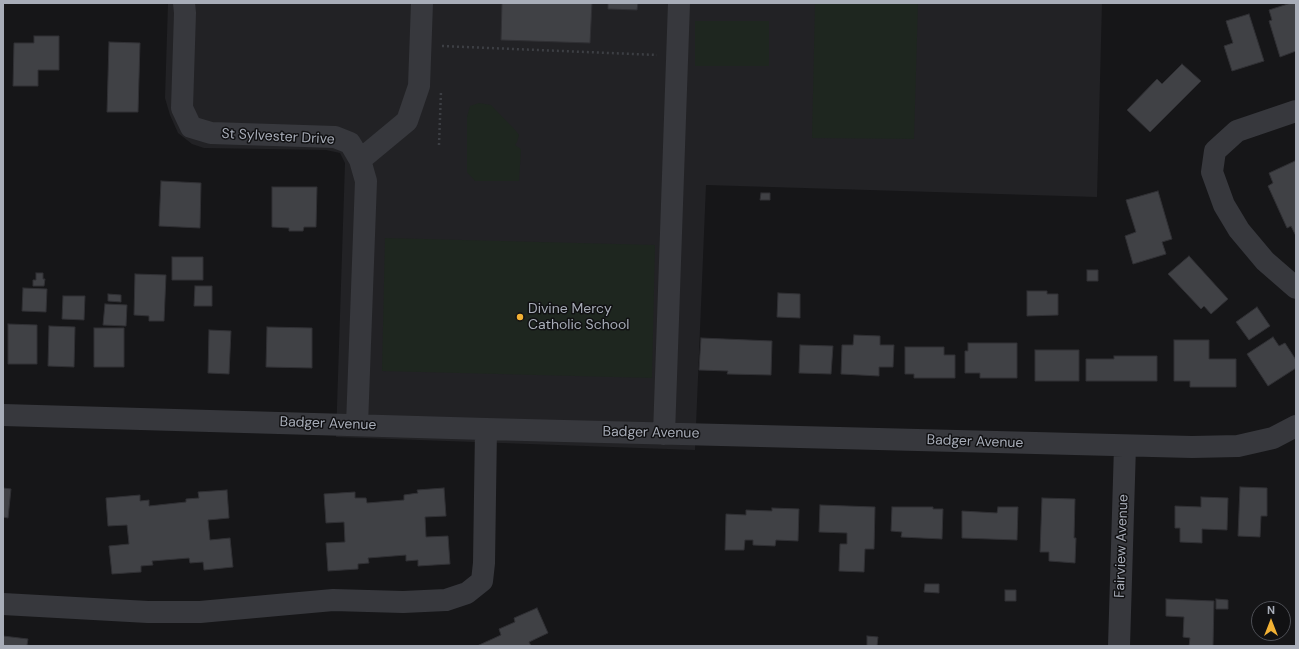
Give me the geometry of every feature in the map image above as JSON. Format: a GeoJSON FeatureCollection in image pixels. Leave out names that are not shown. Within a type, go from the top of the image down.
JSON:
{"type":"FeatureCollection","features":[{"type":"Feature","properties":{"kind":"street","name":"St Sylvester Drive"},"geometry":{"type":"LineString","coordinates":[[184,3],[185,14],[182,108],[191,127],[211,133],[334,137],[350,143],[360,160],[366,181],[357,425]]}},
{"type":"Feature","properties":{"kind":"street"},"geometry":{"type":"LineString","coordinates":[[360,160],[407,122],[419,86],[422,3]]}},
{"type":"Feature","properties":{"kind":"street"},"geometry":{"type":"LineString","coordinates":[[664,434],[679,3]]}},
{"type":"Feature","properties":{"kind":"street"},"geometry":{"type":"LineString","coordinates":[[1296,111],[1237,131],[1215,151],[1212,172],[1224,205],[1239,230],[1264,261],[1296,288]]}},
{"type":"Feature","properties":{"kind":"street","name":"Badger Avenue"},"geometry":{"type":"LineString","coordinates":[[3,414],[664,434],[1192,447],[1238,446],[1273,438],[1296,426]]}},
{"type":"Feature","properties":{"kind":"street"},"geometry":{"type":"LineString","coordinates":[[3,604],[148,612],[200,612],[333,600],[404,602],[446,600],[467,593],[482,581],[484,563],[486,429]]}},
{"type":"Feature","properties":{"kind":"street","name":"Fairview Avenue"},"geometry":{"type":"LineString","coordinates":[[1119,646],[1125,446]]}},
{"type":"Feature","properties":{"kind":"path"},"geometry":{"type":"LineString","coordinates":[[442,46],[678,55]]}},
{"type":"Feature","properties":{"kind":"shaded area","name":"Divine Mercy Catholic School"},"geometry":{"type":"Polygon","coordinates":[[[168,3],[1102,3],[1097,197],[706,185],[695,450],[336,437],[345,163],[340,153],[326,150],[204,148],[192,144],[178,133],[170,115],[165,98],[168,3]]]}},
{"type":"Feature","properties":{"kind":"shaded area"},"geometry":{"type":"Polygon","coordinates":[[[815,3],[918,3],[914,139],[812,138],[815,3]]]}},
{"type":"Feature","properties":{"kind":"shaded area"},"geometry":{"type":"Polygon","coordinates":[[[695,21],[769,21],[769,66],[695,66],[695,21]]]}},
{"type":"Feature","properties":{"kind":"shaded area"},"geometry":{"type":"Polygon","coordinates":[[[479,103],[491,105],[519,135],[515,145],[521,149],[519,181],[475,181],[467,172],[467,117],[470,106],[479,103]]]}},
{"type":"Feature","properties":{"kind":"shaded area"},"geometry":{"type":"Polygon","coordinates":[[[385,238],[655,245],[652,378],[382,371],[385,238]]]}},
{"type":"Feature","properties":{"kind":"building"},"geometry":{"type":"Polygon","coordinates":[[[502,3],[592,3],[590,43],[501,40],[502,3]]]}},
{"type":"Feature","properties":{"kind":"building"},"geometry":{"type":"Polygon","coordinates":[[[608,3],[638,3],[637,10],[608,9],[608,3]]]}},
{"type":"Feature","properties":{"kind":"building"},"geometry":{"type":"Polygon","coordinates":[[[1291,3],[1296,3],[1296,51],[1280,57],[1269,21],[1272,20],[1269,10],[1291,3]]]}},
{"type":"Feature","properties":{"kind":"building"},"geometry":{"type":"Polygon","coordinates":[[[1249,14],[1264,61],[1232,71],[1224,46],[1233,43],[1226,21],[1249,14]]]}},
{"type":"Feature","properties":{"kind":"building"},"geometry":{"type":"Polygon","coordinates":[[[34,36],[59,36],[59,70],[38,70],[38,86],[13,86],[14,43],[34,43],[34,36]]]}},
{"type":"Feature","properties":{"kind":"building"},"geometry":{"type":"Polygon","coordinates":[[[109,42],[140,43],[138,112],[107,112],[109,42]]]}},
{"type":"Feature","properties":{"kind":"building"},"geometry":{"type":"Polygon","coordinates":[[[1182,64],[1201,81],[1150,132],[1127,110],[1157,79],[1162,84],[1182,64]]]}},
{"type":"Feature","properties":{"kind":"building"},"geometry":{"type":"Polygon","coordinates":[[[1295,161],[1296,236],[1291,226],[1287,228],[1268,186],[1273,183],[1269,173],[1295,161]]]}},
{"type":"Feature","properties":{"kind":"building"},"geometry":{"type":"Polygon","coordinates":[[[161,181],[201,183],[200,228],[159,226],[161,181]]]}},
{"type":"Feature","properties":{"kind":"building"},"geometry":{"type":"Polygon","coordinates":[[[272,187],[317,187],[316,227],[304,227],[303,231],[289,231],[289,228],[272,227],[272,187]]]}},
{"type":"Feature","properties":{"kind":"building"},"geometry":{"type":"Polygon","coordinates":[[[1158,191],[1172,239],[1162,242],[1166,254],[1133,264],[1125,236],[1136,232],[1126,200],[1158,191]]]}},
{"type":"Feature","properties":{"kind":"building"},"geometry":{"type":"Polygon","coordinates":[[[761,193],[770,193],[770,200],[760,200],[761,193]]]}},
{"type":"Feature","properties":{"kind":"building"},"geometry":{"type":"Polygon","coordinates":[[[1189,256],[1228,299],[1211,314],[1204,306],[1201,309],[1168,274],[1189,256]]]}},
{"type":"Feature","properties":{"kind":"building"},"geometry":{"type":"Polygon","coordinates":[[[172,257],[203,257],[203,280],[172,280],[172,257]]]}},
{"type":"Feature","properties":{"kind":"building"},"geometry":{"type":"Polygon","coordinates":[[[1087,270],[1098,270],[1098,281],[1087,281],[1087,270]]]}},
{"type":"Feature","properties":{"kind":"building"},"geometry":{"type":"Polygon","coordinates":[[[36,273],[43,273],[43,279],[45,279],[44,286],[33,286],[33,280],[36,280],[36,273]]]}},
{"type":"Feature","properties":{"kind":"building"},"geometry":{"type":"Polygon","coordinates":[[[135,274],[166,275],[164,321],[149,321],[149,316],[134,315],[135,274]]]}},
{"type":"Feature","properties":{"kind":"building"},"geometry":{"type":"Polygon","coordinates":[[[195,286],[212,286],[212,306],[194,306],[195,286]]]}},
{"type":"Feature","properties":{"kind":"building"},"geometry":{"type":"Polygon","coordinates":[[[23,288],[47,289],[46,312],[22,311],[23,288]]]}},
{"type":"Feature","properties":{"kind":"building"},"geometry":{"type":"Polygon","coordinates":[[[1027,291],[1047,291],[1047,294],[1058,294],[1058,315],[1027,316],[1027,291]]]}},
{"type":"Feature","properties":{"kind":"building"},"geometry":{"type":"Polygon","coordinates":[[[778,293],[800,294],[800,318],[777,317],[778,293]]]}},
{"type":"Feature","properties":{"kind":"building"},"geometry":{"type":"Polygon","coordinates":[[[108,294],[121,295],[121,302],[108,301],[108,294]]]}},
{"type":"Feature","properties":{"kind":"building"},"geometry":{"type":"Polygon","coordinates":[[[63,296],[85,296],[84,320],[62,319],[63,296]]]}},
{"type":"Feature","properties":{"kind":"building"},"geometry":{"type":"Polygon","coordinates":[[[105,304],[127,305],[126,326],[103,325],[105,304]]]}},
{"type":"Feature","properties":{"kind":"building"},"geometry":{"type":"Polygon","coordinates":[[[1257,307],[1270,326],[1249,340],[1236,322],[1257,307]]]}},
{"type":"Feature","properties":{"kind":"building"},"geometry":{"type":"Polygon","coordinates":[[[8,324],[37,325],[37,364],[8,364],[8,324]]]}},
{"type":"Feature","properties":{"kind":"building"},"geometry":{"type":"Polygon","coordinates":[[[49,326],[75,327],[74,367],[48,366],[49,326]]]}},
{"type":"Feature","properties":{"kind":"building"},"geometry":{"type":"Polygon","coordinates":[[[267,327],[312,328],[312,368],[266,367],[267,327]]]}},
{"type":"Feature","properties":{"kind":"building"},"geometry":{"type":"Polygon","coordinates":[[[94,328],[124,328],[124,367],[94,367],[94,328]]]}},
{"type":"Feature","properties":{"kind":"building"},"geometry":{"type":"Polygon","coordinates":[[[209,330],[231,331],[229,374],[208,373],[209,330]]]}},
{"type":"Feature","properties":{"kind":"building"},"geometry":{"type":"Polygon","coordinates":[[[854,335],[880,336],[880,345],[894,345],[893,367],[879,367],[879,376],[841,374],[842,345],[853,345],[854,335]]]}},
{"type":"Feature","properties":{"kind":"building"},"geometry":{"type":"Polygon","coordinates":[[[1273,337],[1279,346],[1285,343],[1296,360],[1296,368],[1268,386],[1247,354],[1273,337]]]}},
{"type":"Feature","properties":{"kind":"building"},"geometry":{"type":"Polygon","coordinates":[[[701,338],[772,341],[771,375],[727,374],[728,371],[699,370],[701,338]]]}},
{"type":"Feature","properties":{"kind":"building"},"geometry":{"type":"Polygon","coordinates":[[[1174,340],[1209,340],[1209,359],[1236,359],[1236,387],[1190,387],[1190,381],[1174,381],[1174,340]]]}},
{"type":"Feature","properties":{"kind":"building"},"geometry":{"type":"Polygon","coordinates":[[[968,343],[1017,343],[1017,378],[980,378],[980,373],[965,373],[965,351],[968,351],[968,343]]]}},
{"type":"Feature","properties":{"kind":"building"},"geometry":{"type":"Polygon","coordinates":[[[800,345],[833,346],[831,374],[799,373],[800,345]]]}},
{"type":"Feature","properties":{"kind":"building"},"geometry":{"type":"Polygon","coordinates":[[[905,347],[944,347],[944,355],[955,355],[955,378],[914,378],[914,374],[905,374],[905,347]]]}},
{"type":"Feature","properties":{"kind":"building"},"geometry":{"type":"Polygon","coordinates":[[[1035,350],[1079,350],[1079,381],[1035,381],[1035,350]]]}},
{"type":"Feature","properties":{"kind":"building"},"geometry":{"type":"Polygon","coordinates":[[[1114,356],[1157,356],[1157,381],[1086,381],[1086,359],[1114,359],[1114,356]]]}},
{"type":"Feature","properties":{"kind":"building"},"geometry":{"type":"Polygon","coordinates":[[[1240,487],[1267,488],[1267,516],[1261,516],[1260,537],[1238,536],[1240,487]]]}},
{"type":"Feature","properties":{"kind":"building"},"geometry":{"type":"Polygon","coordinates":[[[3,488],[11,489],[8,518],[3,517],[3,488]]]}},
{"type":"Feature","properties":{"kind":"building"},"geometry":{"type":"Polygon","coordinates":[[[444,488],[446,516],[425,517],[426,537],[448,536],[450,564],[418,566],[418,560],[406,561],[406,555],[368,558],[369,563],[358,564],[358,569],[328,571],[326,543],[345,542],[344,522],[326,523],[324,494],[355,492],[355,498],[366,498],[367,503],[404,500],[404,495],[418,493],[417,490],[444,488]]]}},
{"type":"Feature","properties":{"kind":"building"},"geometry":{"type":"Polygon","coordinates":[[[227,490],[229,518],[208,520],[210,540],[230,538],[233,567],[204,570],[203,562],[190,563],[189,558],[152,561],[153,565],[141,566],[141,572],[112,574],[109,546],[129,544],[127,525],[108,526],[106,498],[140,495],[140,501],[149,500],[149,506],[186,502],[186,499],[199,498],[198,492],[227,490]]]}},
{"type":"Feature","properties":{"kind":"building"},"geometry":{"type":"Polygon","coordinates":[[[1201,497],[1228,498],[1227,530],[1202,529],[1202,543],[1180,542],[1180,528],[1175,528],[1175,506],[1201,507],[1201,497]]]}},
{"type":"Feature","properties":{"kind":"building"},"geometry":{"type":"Polygon","coordinates":[[[1042,498],[1075,499],[1075,563],[1049,561],[1049,552],[1040,552],[1042,498]]]}},
{"type":"Feature","properties":{"kind":"building"},"geometry":{"type":"Polygon","coordinates":[[[820,505],[875,507],[874,549],[865,549],[864,572],[839,571],[840,544],[847,544],[847,533],[819,532],[820,505]]]}},
{"type":"Feature","properties":{"kind":"building"},"geometry":{"type":"Polygon","coordinates":[[[892,507],[933,507],[933,509],[943,509],[942,539],[901,537],[902,532],[891,531],[892,507]]]}},
{"type":"Feature","properties":{"kind":"building"},"geometry":{"type":"Polygon","coordinates":[[[998,507],[1018,507],[1017,540],[962,538],[962,511],[997,513],[998,507]]]}},
{"type":"Feature","properties":{"kind":"building"},"geometry":{"type":"Polygon","coordinates":[[[772,508],[799,509],[798,541],[776,540],[775,546],[753,545],[753,540],[745,540],[744,550],[725,550],[726,514],[746,515],[746,510],[772,511],[772,508]]]}},
{"type":"Feature","properties":{"kind":"building"},"geometry":{"type":"Polygon","coordinates":[[[925,584],[939,584],[939,593],[924,592],[925,584]]]}},
{"type":"Feature","properties":{"kind":"building"},"geometry":{"type":"Polygon","coordinates":[[[1005,590],[1016,590],[1016,601],[1005,601],[1005,590]]]}},
{"type":"Feature","properties":{"kind":"building"},"geometry":{"type":"Polygon","coordinates":[[[1166,599],[1214,601],[1213,646],[1189,646],[1190,638],[1183,637],[1184,617],[1166,616],[1166,599]]]}},
{"type":"Feature","properties":{"kind":"building"},"geometry":{"type":"Polygon","coordinates":[[[1216,599],[1228,600],[1228,609],[1216,609],[1216,599]]]}},
{"type":"Feature","properties":{"kind":"building"},"geometry":{"type":"Polygon","coordinates":[[[537,608],[548,633],[529,642],[531,646],[477,646],[501,635],[499,629],[515,622],[514,618],[537,608]]]}},
{"type":"Feature","properties":{"kind":"building"},"geometry":{"type":"Polygon","coordinates":[[[3,636],[28,639],[27,645],[34,646],[3,646],[3,636]]]}},
{"type":"Feature","properties":{"kind":"building"},"geometry":{"type":"Polygon","coordinates":[[[867,636],[878,637],[877,646],[867,646],[867,636]]]}},
{"type":"Feature","properties":{"kind":"place","name":"Divine Mercy Catholic School"},"geometry":{"type":"Point","coordinates":[520,317]}}]}
